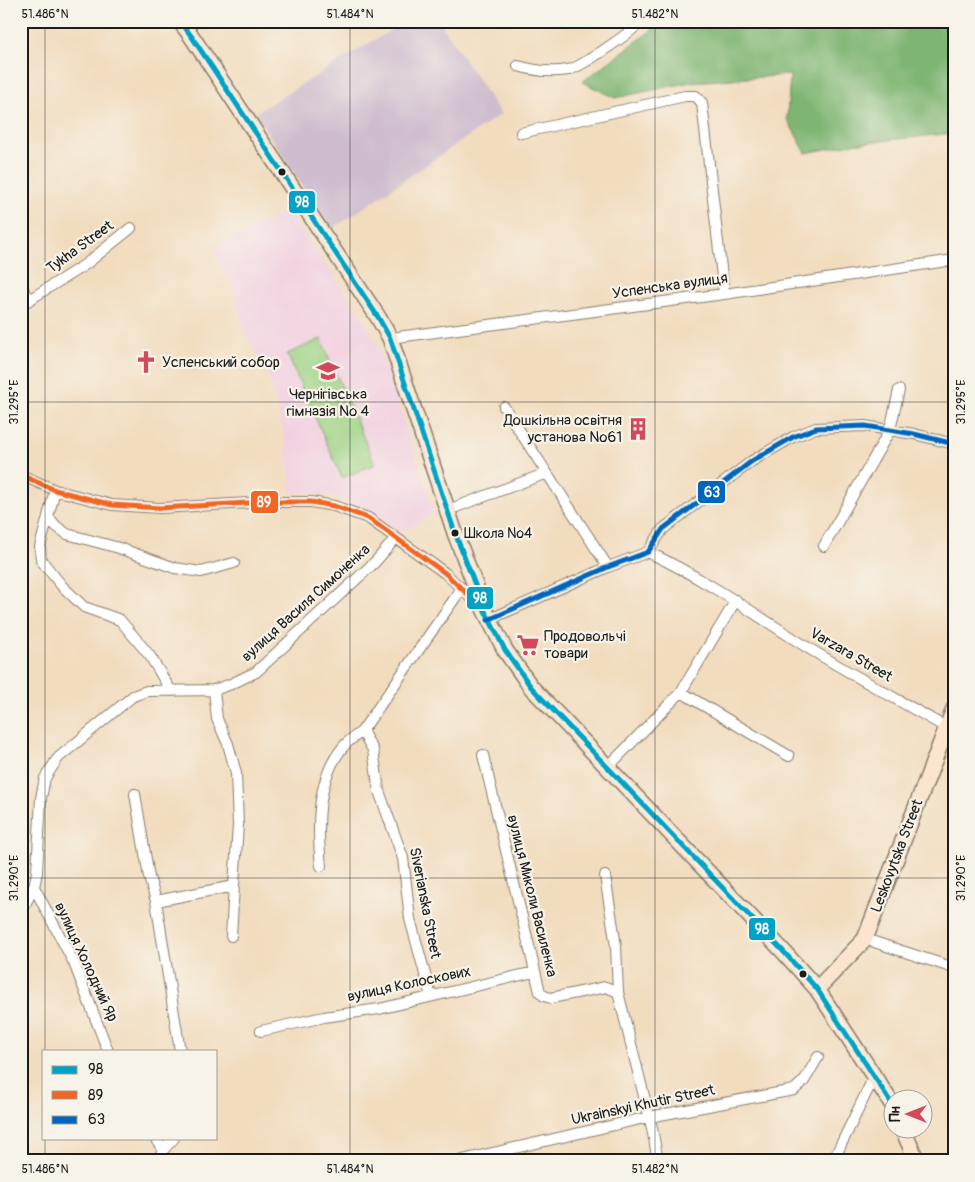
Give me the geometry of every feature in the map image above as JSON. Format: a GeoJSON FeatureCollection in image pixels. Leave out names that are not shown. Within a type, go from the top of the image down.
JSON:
{"type":"FeatureCollection","features":[{"type":"Feature","properties":{"kind":"main road"},"geometry":{"type":"LineString","coordinates":[[186,23],[390,338],[448,510],[486,615],[505,650],[531,688],[817,989],[882,1090]]}},
{"type":"Feature","properties":{"kind":"main road","name":"Leskovytska Street"},"geometry":{"type":"LineString","coordinates":[[817,989],[865,939],[950,730],[954,710]]}},
{"type":"Feature","properties":{"kind":"main road"},"geometry":{"type":"LineString","coordinates":[[908,1140],[917,1161]]}},
{"type":"Feature","properties":{"kind":"street"},"geometry":{"type":"LineString","coordinates":[[518,66],[538,72],[570,70],[614,43],[635,28],[641,21]]}},
{"type":"Feature","properties":{"kind":"street"},"geometry":{"type":"LineString","coordinates":[[521,133],[685,96],[696,96],[702,103],[724,294]]}},
{"type":"Feature","properties":{"kind":"street","name":"Tykha Street"},"geometry":{"type":"LineString","coordinates":[[24,303],[86,264],[131,228]]}},
{"type":"Feature","properties":{"kind":"street","name":"Успенська вулиця"},"geometry":{"type":"LineString","coordinates":[[390,338],[724,294],[954,260]]}},
{"type":"Feature","properties":{"kind":"street"},"geometry":{"type":"LineString","coordinates":[[21,284],[24,303]]}},
{"type":"Feature","properties":{"kind":"street"},"geometry":{"type":"LineString","coordinates":[[824,546],[890,430],[899,390]]}},
{"type":"Feature","properties":{"kind":"street"},"geometry":{"type":"LineString","coordinates":[[504,407],[608,567]]}},
{"type":"Feature","properties":{"kind":"street"},"geometry":{"type":"LineString","coordinates":[[21,475],[55,490],[112,505],[160,508],[265,502],[312,502],[334,506],[368,518],[446,572],[486,615],[648,552],[663,528],[752,461],[793,437],[816,428],[866,426],[954,444]]}},
{"type":"Feature","properties":{"kind":"street"},"geometry":{"type":"LineString","coordinates":[[448,510],[547,473]]}},
{"type":"Feature","properties":{"kind":"street"},"geometry":{"type":"LineString","coordinates":[[55,490],[40,547],[41,560],[62,586],[84,607],[120,620],[150,656],[172,690]]}},
{"type":"Feature","properties":{"kind":"street"},"geometry":{"type":"LineString","coordinates":[[48,517],[67,534],[120,548],[175,568],[201,572],[234,563]]}},
{"type":"Feature","properties":{"kind":"street","name":"вулиця Василя Симоненка"},"geometry":{"type":"LineString","coordinates":[[21,912],[34,887],[37,872],[41,798],[45,778],[58,758],[133,696],[147,692],[172,690],[214,690],[256,672],[375,562],[396,538]]}},
{"type":"Feature","properties":{"kind":"street","name":"Varzara Street"},"geometry":{"type":"LineString","coordinates":[[648,552],[690,573],[736,600],[806,646],[950,730]]}},
{"type":"Feature","properties":{"kind":"street"},"geometry":{"type":"LineString","coordinates":[[321,866],[319,843],[320,814],[324,784],[333,762],[344,745],[362,731],[462,588]]}},
{"type":"Feature","properties":{"kind":"street"},"geometry":{"type":"LineString","coordinates":[[607,768],[681,692],[736,600]]}},
{"type":"Feature","properties":{"kind":"street"},"geometry":{"type":"LineString","coordinates":[[214,690],[217,719],[228,744],[236,773],[238,825],[231,936]]}},
{"type":"Feature","properties":{"kind":"street"},"geometry":{"type":"LineString","coordinates":[[681,692],[789,756]]}},
{"type":"Feature","properties":{"kind":"street","name":"Siverianska Street"},"geometry":{"type":"LineString","coordinates":[[362,731],[373,750],[380,791],[403,858],[410,919],[431,996]]}},
{"type":"Feature","properties":{"kind":"street","name":"вулиця Миколи Василенка"},"geometry":{"type":"LineString","coordinates":[[483,755],[540,992],[544,996],[551,998],[606,987],[618,992]]}},
{"type":"Feature","properties":{"kind":"street"},"geometry":{"type":"LineString","coordinates":[[135,794],[156,901],[180,1050]]}},
{"type":"Feature","properties":{"kind":"street"},"geometry":{"type":"LineString","coordinates":[[606,876],[616,946],[618,992],[658,1161]]}},
{"type":"Feature","properties":{"kind":"street"},"geometry":{"type":"LineString","coordinates":[[156,901],[234,886]]}},
{"type":"Feature","properties":{"kind":"street","name":"вулиця Холодний Яр"},"geometry":{"type":"LineString","coordinates":[[34,887],[74,963],[108,1050]]}},
{"type":"Feature","properties":{"kind":"street"},"geometry":{"type":"LineString","coordinates":[[865,939],[954,968]]}},
{"type":"Feature","properties":{"kind":"street","name":"вулиця Колоскових"},"geometry":{"type":"LineString","coordinates":[[261,1031],[324,1017],[379,1009],[534,972]]}},
{"type":"Feature","properties":{"kind":"street","name":"Ukrainskyi Khutir Street"},"geometry":{"type":"LineString","coordinates":[[458,1161],[649,1117],[794,1090],[804,1081],[818,1057]]}},
{"type":"Feature","properties":{"kind":"street"},"geometry":{"type":"LineString","coordinates":[[834,1161],[874,1078]]}},
{"type":"Feature","properties":{"kind":"street"},"geometry":{"type":"LineString","coordinates":[[156,1140],[163,1150]]}},
{"type":"Feature","properties":{"kind":"street"},"geometry":{"type":"LineString","coordinates":[[158,1161],[163,1150],[172,1140]]}},
{"type":"Feature","properties":{"kind":"shaded area"},"geometry":{"type":"Polygon","coordinates":[[[406,21],[439,21],[501,114],[331,230],[255,113],[406,21]]]}},
{"type":"Feature","properties":{"kind":"shaded area","name":"Чернігівська гімназія № 4"},"geometry":{"type":"Polygon","coordinates":[[[286,211],[352,301],[371,331],[388,369],[434,514],[402,532],[370,512],[338,498],[315,493],[290,492],[291,481],[284,435],[268,373],[245,333],[231,282],[213,250],[286,211]]]}},
{"type":"Feature","properties":{"kind":"green space"},"geometry":{"type":"Polygon","coordinates":[[[664,21],[954,21],[954,133],[851,144],[806,153],[787,119],[790,75],[691,82],[615,98],[582,82],[664,21]]]}},
{"type":"Feature","properties":{"kind":"green space"},"geometry":{"type":"Polygon","coordinates":[[[321,339],[375,464],[342,478],[287,354],[321,339]]]}},
{"type":"Feature","properties":{"kind":"transit line","name":"98"},"geometry":{"type":"LineString","coordinates":[[180,21],[378,317],[390,338],[455,533],[485,611],[505,650],[531,687],[817,989],[883,1090]]}},
{"type":"Feature","properties":{"kind":"transit line","name":"63"},"geometry":{"type":"LineString","coordinates":[[488,620],[608,567],[648,552],[663,529],[752,461],[793,437],[816,428],[865,426],[914,434],[954,444]]}},
{"type":"Feature","properties":{"kind":"transit line","name":"89"},"geometry":{"type":"LineString","coordinates":[[21,475],[55,490],[112,505],[160,508],[265,502],[311,502],[334,506],[368,518],[445,573],[480,606]]}},
{"type":"Feature","properties":{"kind":"place","name":"Успенський собор"},"geometry":{"type":"Point","coordinates":[146,362]}},
{"type":"Feature","properties":{"kind":"place","name":"Чернігівська гімназія № 4"},"geometry":{"type":"Point","coordinates":[328,371]}},
{"type":"Feature","properties":{"kind":"place","name":"Дошкільна освітня установа №61"},"geometry":{"type":"Point","coordinates":[638,429]}},
{"type":"Feature","properties":{"kind":"place","name":"Школа №4"},"geometry":{"type":"Point","coordinates":[455,533]}},
{"type":"Feature","properties":{"kind":"place","name":"Продовольчі товари"},"geometry":{"type":"Point","coordinates":[528,645]}}]}
